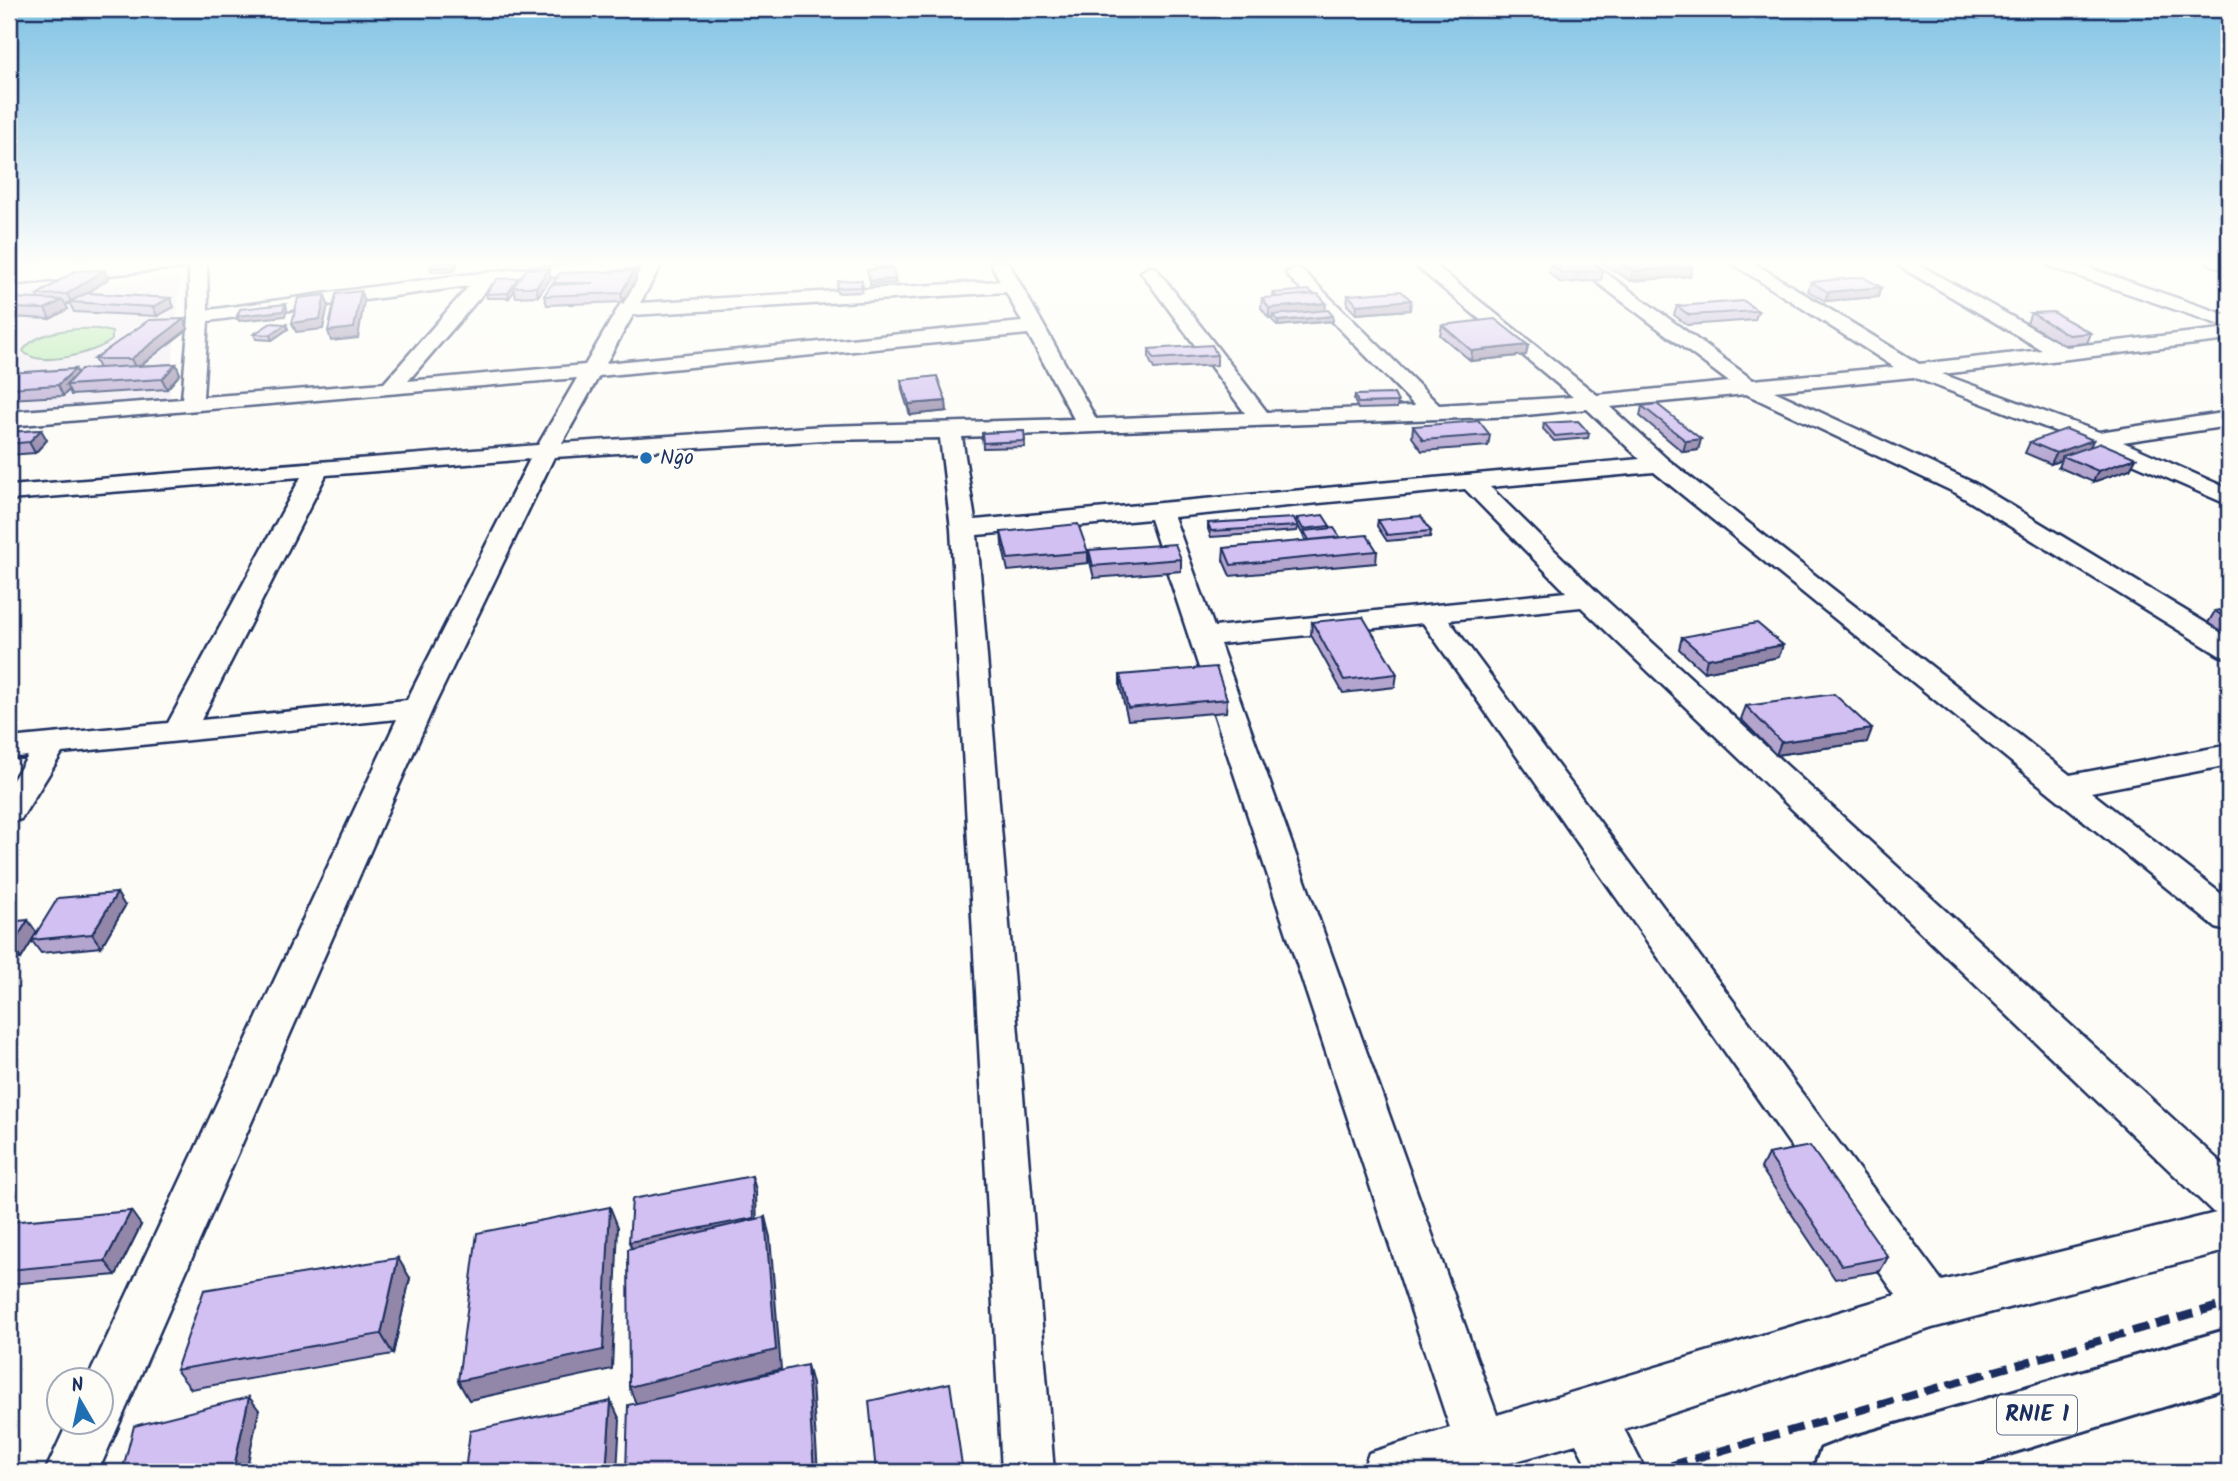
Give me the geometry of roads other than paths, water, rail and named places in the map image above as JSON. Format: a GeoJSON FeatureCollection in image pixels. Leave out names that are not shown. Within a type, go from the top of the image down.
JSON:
{"type":"FeatureCollection","features":[{"type":"Feature","properties":{"kind":"main road","name":"RNIE 1"},"geometry":{"type":"LineString","coordinates":[[1844,1472],[2229,1358]]}},
{"type":"Feature","properties":{"kind":"street"},"geometry":{"type":"LineString","coordinates":[[192,405],[198,331]]}},
{"type":"Feature","properties":{"kind":"street"},"geometry":{"type":"LineString","coordinates":[[389,390],[440,331]]}},
{"type":"Feature","properties":{"kind":"street"},"geometry":{"type":"LineString","coordinates":[[116,1373],[418,708],[546,451],[615,331]]}},
{"type":"Feature","properties":{"kind":"street"},"geometry":{"type":"LineString","coordinates":[[9,419],[591,372],[994,331]]}},
{"type":"Feature","properties":{"kind":"street"},"geometry":{"type":"LineString","coordinates":[[1037,331],[1088,424]]}},
{"type":"Feature","properties":{"kind":"street"},"geometry":{"type":"LineString","coordinates":[[1195,331],[1260,418]]}},
{"type":"Feature","properties":{"kind":"street"},"geometry":{"type":"LineString","coordinates":[[1353,331],[1433,412]]}},
{"type":"Feature","properties":{"kind":"street"},"geometry":{"type":"LineString","coordinates":[[1505,331],[1594,403],[1659,464],[2066,786],[2229,919]]}},
{"type":"Feature","properties":{"kind":"street"},"geometry":{"type":"LineString","coordinates":[[1673,331],[1749,387],[1965,488],[2229,649]]}},
{"type":"Feature","properties":{"kind":"street"},"geometry":{"type":"LineString","coordinates":[[1852,331],[1915,370],[2097,439],[2229,498]]}},
{"type":"Feature","properties":{"kind":"street"},"geometry":{"type":"LineString","coordinates":[[2023,331],[2062,353]]}},
{"type":"Feature","properties":{"kind":"street"},"geometry":{"type":"LineString","coordinates":[[9,493],[824,432],[950,431],[1594,403],[2229,334]]}},
{"type":"Feature","properties":{"kind":"street"},"geometry":{"type":"LineString","coordinates":[[2097,439],[2229,419]]}},
{"type":"Feature","properties":{"kind":"street"},"geometry":{"type":"LineString","coordinates":[[950,431],[964,529],[1028,1472]]}},
{"type":"Feature","properties":{"kind":"street"},"geometry":{"type":"LineString","coordinates":[[964,529],[1473,484],[1659,464]]}},
{"type":"Feature","properties":{"kind":"street"},"geometry":{"type":"LineString","coordinates":[[179,732],[258,587],[317,469]]}},
{"type":"Feature","properties":{"kind":"street"},"geometry":{"type":"LineString","coordinates":[[1473,484],[1587,598],[2229,1198]]}},
{"type":"Feature","properties":{"kind":"street"},"geometry":{"type":"LineString","coordinates":[[1160,513],[1482,1445]]}},
{"type":"Feature","properties":{"kind":"street"},"geometry":{"type":"LineString","coordinates":[[1203,637],[1587,598]]}},
{"type":"Feature","properties":{"kind":"street"},"geometry":{"type":"LineString","coordinates":[[1431,615],[1932,1306]]}},
{"type":"Feature","properties":{"kind":"street"},"geometry":{"type":"LineString","coordinates":[[9,748],[418,708]]}},
{"type":"Feature","properties":{"kind":"street"},"geometry":{"type":"LineString","coordinates":[[9,811],[52,744]]}},
{"type":"Feature","properties":{"kind":"street"},"geometry":{"type":"LineString","coordinates":[[2066,786],[2229,755]]}},
{"type":"Feature","properties":{"kind":"street"},"geometry":{"type":"LineString","coordinates":[[1388,1472],[1588,1415],[1932,1306],[2229,1230]]}},
{"type":"Feature","properties":{"kind":"street"},"geometry":{"type":"LineString","coordinates":[[1588,1415],[1620,1472]]}},
{"type":"Feature","properties":{"kind":"street"},"geometry":{"type":"LineString","coordinates":[[71,1472],[88,1436]]}},
{"type":"Feature","properties":{"kind":"railway"},"geometry":{"type":"LineString","coordinates":[[1648,1472],[2229,1303]]}},
{"type":"Feature","properties":{"kind":"place","name":"Ngo"},"geometry":{"type":"Point","coordinates":[646,458]}}]}
